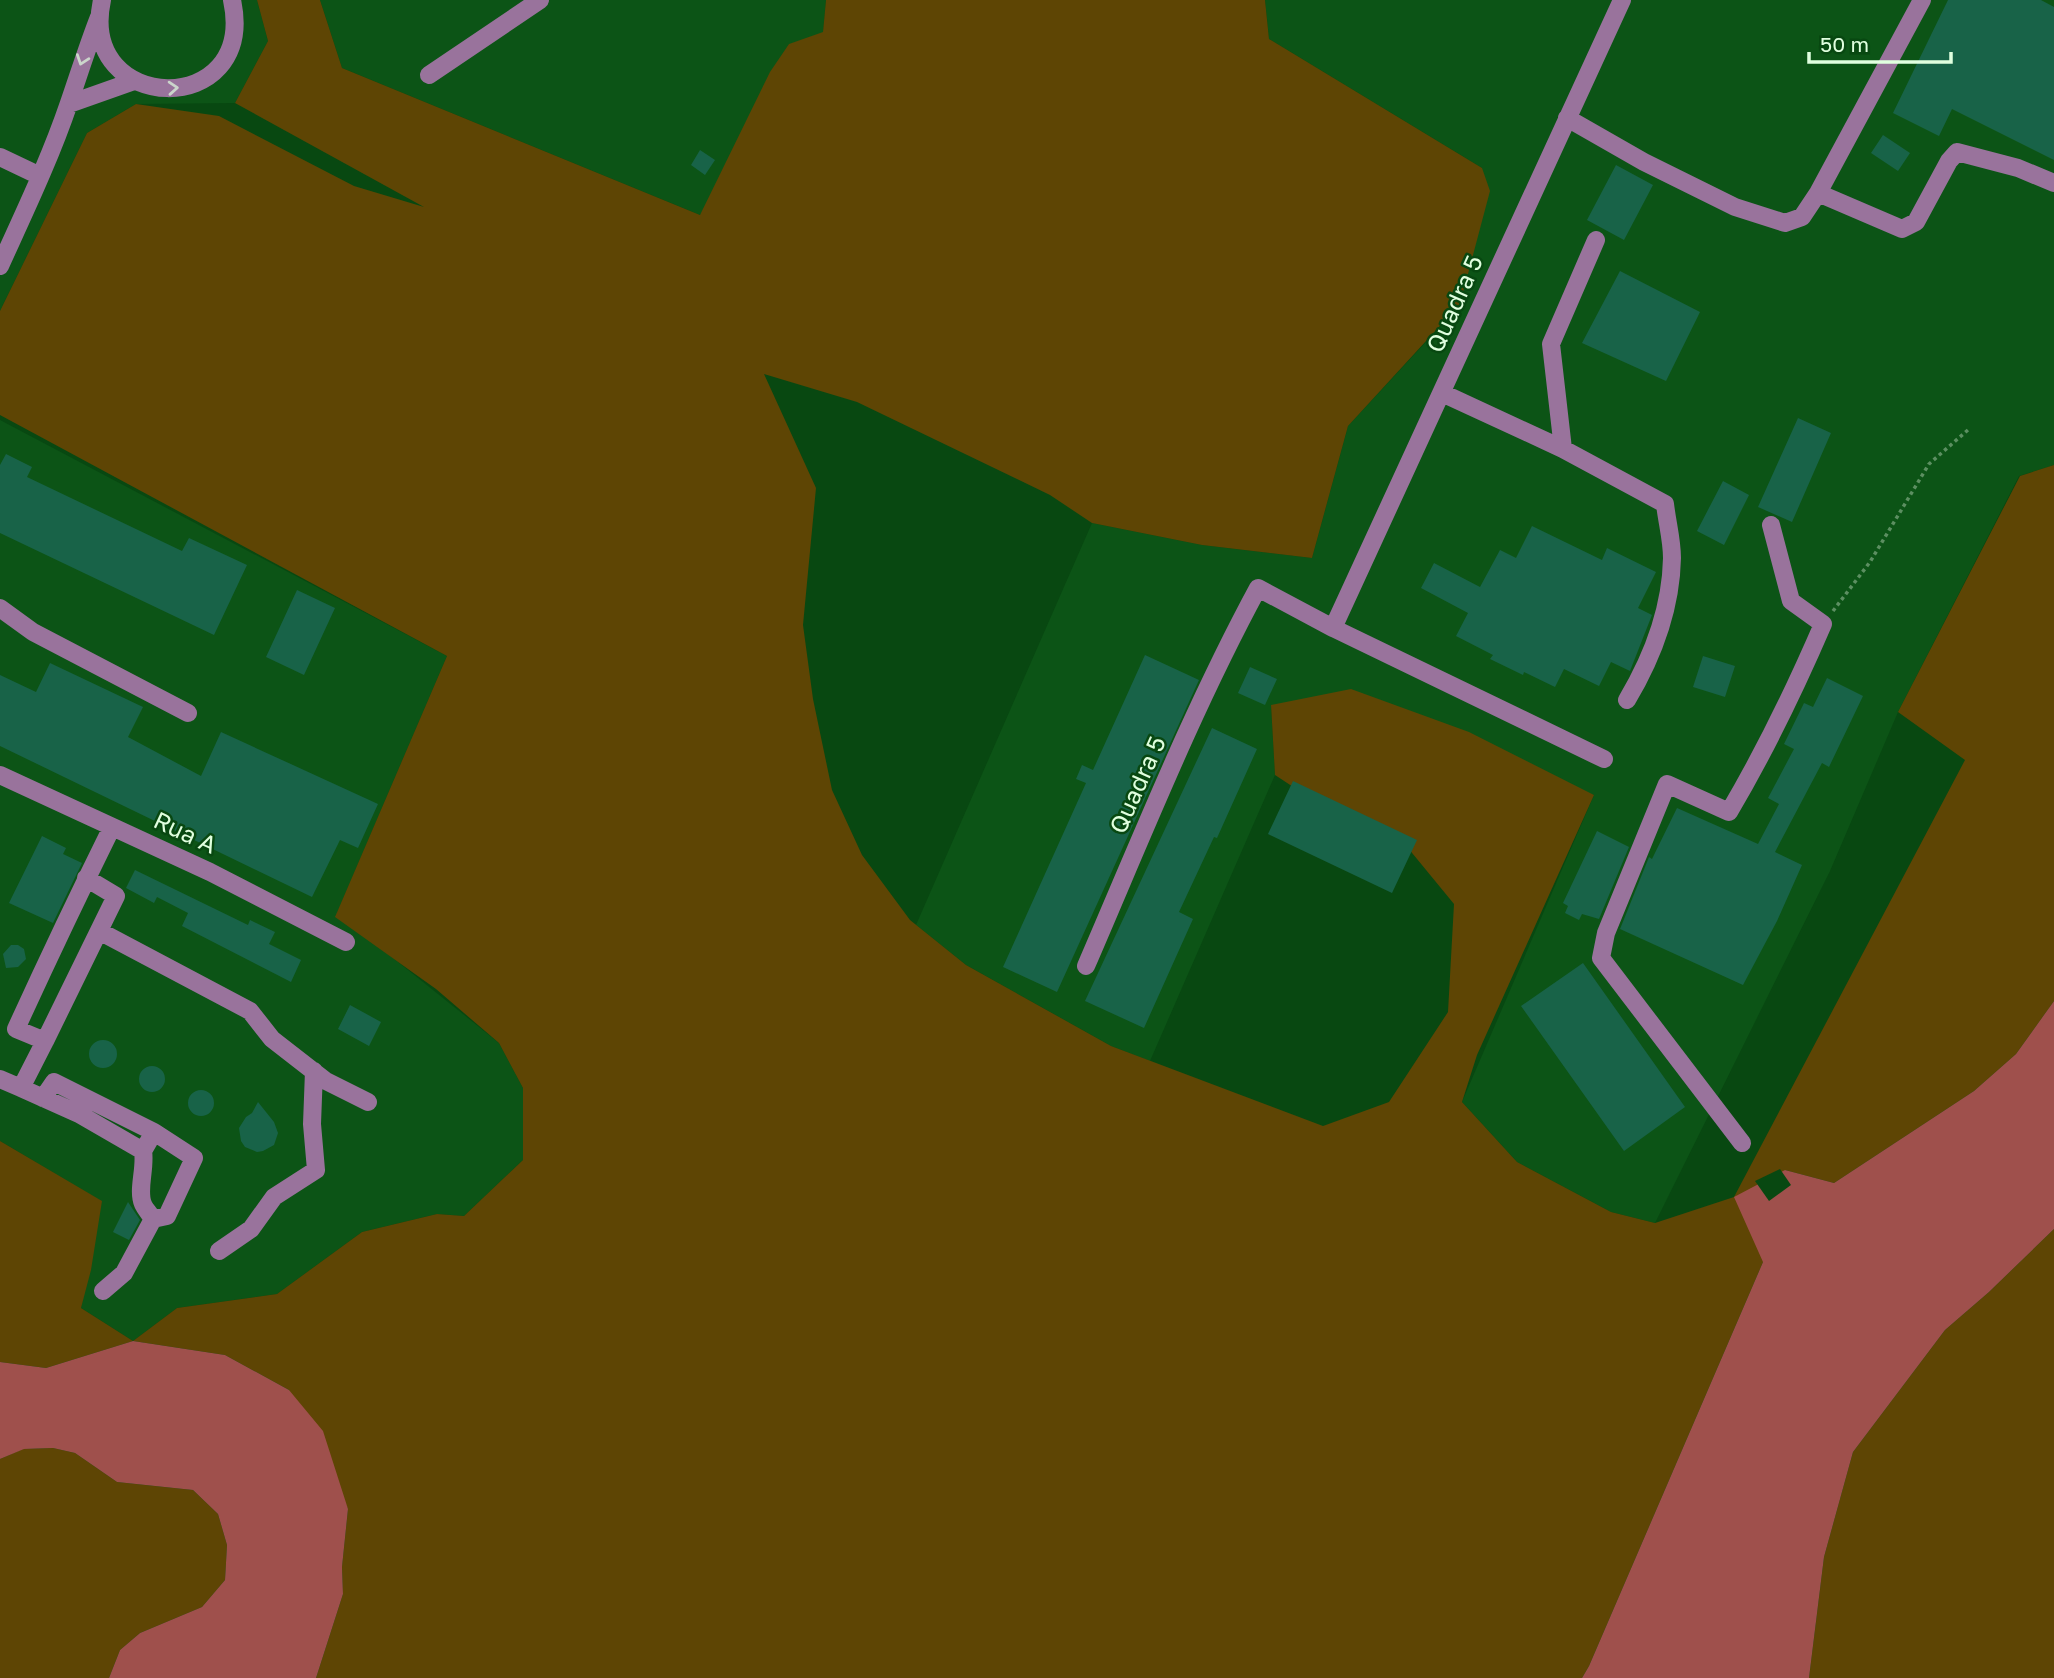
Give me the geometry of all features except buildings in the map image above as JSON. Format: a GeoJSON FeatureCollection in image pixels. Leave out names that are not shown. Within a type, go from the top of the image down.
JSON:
{"type":"FeatureCollection","features":[{"type":"Feature","properties":{"kind":"street"},"geometry":{"type":"LineString","coordinates":[[101,8],[102,42],[115,65],[134,81],[157,89],[181,89],[204,80],[222,64],[233,43],[236,19],[232,0]]}},
{"type":"Feature","properties":{"kind":"street"},"geometry":{"type":"LineString","coordinates":[[429,75],[540,0]]}},
{"type":"Feature","properties":{"kind":"street","name":"Quadra 5"},"geometry":{"type":"LineString","coordinates":[[1333,628],[1622,0]]}},
{"type":"Feature","properties":{"kind":"street"},"geometry":{"type":"LineString","coordinates":[[1567,118],[1644,162],[1735,207],[1785,223],[1802,217],[1818,193],[1922,0]]}},
{"type":"Feature","properties":{"kind":"street"},"geometry":{"type":"LineString","coordinates":[[0,266],[69,104],[101,8]]}},
{"type":"Feature","properties":{"kind":"street"},"geometry":{"type":"LineString","coordinates":[[69,104],[134,81]]}},
{"type":"Feature","properties":{"kind":"street"},"geometry":{"type":"LineString","coordinates":[[1818,193],[1902,229],[1916,222],[1949,161],[1957,152],[2018,168],[2054,183]]}},
{"type":"Feature","properties":{"kind":"street"},"geometry":{"type":"LineString","coordinates":[[0,157],[40,176]]}},
{"type":"Feature","properties":{"kind":"street"},"geometry":{"type":"LineString","coordinates":[[1563,449],[1550,344],[1596,240]]}},
{"type":"Feature","properties":{"kind":"street"},"geometry":{"type":"LineString","coordinates":[[1442,393],[1563,449],[1665,504],[1672,557],[1666,610],[1643,673],[1627,700]]}},
{"type":"Feature","properties":{"kind":"street"},"geometry":{"type":"LineString","coordinates":[[1742,1143],[1601,958],[1606,933],[1667,785],[1728,812],[1762,756],[1824,624],[1791,601],[1771,525]]}},
{"type":"Feature","properties":{"kind":"street","name":"Quadra 5"},"geometry":{"type":"LineString","coordinates":[[1086,966],[1227,645],[1258,588],[1333,628],[1604,759]]}},
{"type":"Feature","properties":{"kind":"street"},"geometry":{"type":"LineString","coordinates":[[0,608],[33,632],[188,713]]}},
{"type":"Feature","properties":{"kind":"street","name":"Rua A"},"geometry":{"type":"LineString","coordinates":[[0,775],[210,872],[346,942]]}},
{"type":"Feature","properties":{"kind":"street"},"geometry":{"type":"LineString","coordinates":[[46,1041],[16,1029],[112,827]]}},
{"type":"Feature","properties":{"kind":"street"},"geometry":{"type":"LineString","coordinates":[[21,1088],[116,896],[86,878]]}},
{"type":"Feature","properties":{"kind":"street"},"geometry":{"type":"LineString","coordinates":[[99,931],[250,1011],[272,1039],[326,1080],[368,1102]]}},
{"type":"Feature","properties":{"kind":"street"},"geometry":{"type":"LineString","coordinates":[[219,1251],[251,1228],[274,1197],[316,1170],[312,1124],[314,1071]]}},
{"type":"Feature","properties":{"kind":"street"},"geometry":{"type":"LineString","coordinates":[[0,1079],[79,1114],[143,1151]]}},
{"type":"Feature","properties":{"kind":"street"},"geometry":{"type":"LineString","coordinates":[[43,1098],[54,1082],[154,1132],[194,1158],[167,1216],[153,1219],[124,1273],[103,1291]]}},
{"type":"Feature","properties":{"kind":"street"},"geometry":{"type":"LineString","coordinates":[[153,1219],[142,1203],[141,1191],[146,1165],[143,1151],[154,1132]]}},
{"type":"Feature","properties":{"kind":"path"},"geometry":{"type":"LineString","coordinates":[[1824,624],[1870,562],[1929,464],[1969,429]]}},
{"type":"Feature","properties":{"kind":"shaded area"},"geometry":{"type":"Polygon","coordinates":[[[0,0],[257,0],[268,41],[235,103],[136,104],[87,133],[0,311],[0,0]]]}},
{"type":"Feature","properties":{"kind":"shaded area"},"geometry":{"type":"Polygon","coordinates":[[[257,0],[320,0],[342,68],[700,215],[770,72],[789,44],[823,32],[826,0],[1265,0],[1269,39],[1482,168],[1490,191],[1460,304],[1348,426],[1312,558],[1202,545],[1092,523],[1050,495],[857,402],[764,374],[816,488],[803,625],[813,699],[832,790],[862,855],[910,920],[966,965],[1111,1046],[1323,1126],[1389,1102],[1448,1012],[1454,904],[1408,848],[1351,825],[1275,775],[1271,705],[1351,689],[1469,732],[1594,795],[1477,1055],[1462,1102],[1517,1162],[1611,1212],[1655,1223],[1734,1197],[1965,760],[1898,712],[2020,476],[2054,465],[2054,1001],[2016,1054],[1974,1091],[1834,1183],[1785,1170],[1763,1262],[1582,1678],[316,1678],[343,1594],[342,1567],[348,1509],[289,1390],[225,1355],[133,1341],[177,1308],[277,1294],[362,1232],[437,1214],[464,1216],[523,1160],[523,1088],[499,1043],[436,989],[335,917],[447,656],[0,415],[0,311],[87,133],[136,104],[219,116],[354,186],[424,207],[235,103],[268,41],[257,0]]]}},
{"type":"Feature","properties":{"kind":"shaded area"},"geometry":{"type":"Polygon","coordinates":[[[320,0],[826,0],[823,33],[700,215],[342,68],[320,0]]]}},
{"type":"Feature","properties":{"kind":"shaded area"},"geometry":{"type":"Polygon","coordinates":[[[1265,0],[2054,0],[2054,465],[2019,476],[1898,712],[1830,871],[1655,1223],[1611,1212],[1517,1162],[1462,1102],[1594,795],[1271,705],[1275,775],[1150,1061],[1111,1046],[966,965],[916,925],[1092,523],[1202,545],[1312,558],[1348,426],[1461,304],[1482,168],[1269,39],[1265,0]]]}},
{"type":"Feature","properties":{"kind":"shaded area"},"geometry":{"type":"Polygon","coordinates":[[[0,420],[447,656],[337,913],[499,1043],[523,1088],[523,1160],[464,1216],[437,1214],[362,1232],[277,1294],[177,1308],[133,1341],[81,1308],[101,1201],[0,1141],[0,420]]]}},
{"type":"Feature","properties":{"kind":"shaded area"},"geometry":{"type":"Polygon","coordinates":[[[2054,1001],[2054,1229],[1945,1330],[1853,1452],[1824,1557],[1809,1678],[1582,1678],[1763,1262],[1734,1197],[1785,1170],[1834,1183],[1974,1091],[2016,1054],[2054,1001]]]}},
{"type":"Feature","properties":{"kind":"shaded area"},"geometry":{"type":"Polygon","coordinates":[[[0,1141],[102,1201],[91,1270],[81,1308],[133,1341],[46,1368],[0,1362],[0,1141]]]}},
{"type":"Feature","properties":{"kind":"shaded area"},"geometry":{"type":"Polygon","coordinates":[[[2054,1229],[2054,1678],[1809,1678],[1824,1557],[1853,1452],[1945,1330],[2054,1229]]]}},
{"type":"Feature","properties":{"kind":"shaded area"},"geometry":{"type":"Polygon","coordinates":[[[133,1341],[225,1355],[289,1390],[323,1431],[348,1509],[342,1567],[343,1594],[316,1678],[109,1678],[120,1650],[140,1633],[202,1607],[225,1580],[227,1545],[218,1514],[193,1490],[117,1482],[75,1453],[53,1448],[24,1449],[0,1459],[0,1362],[46,1368],[133,1341]]]}},
{"type":"Feature","properties":{"kind":"shaded area"},"geometry":{"type":"Polygon","coordinates":[[[53,1448],[75,1453],[117,1482],[193,1490],[218,1514],[227,1545],[225,1580],[202,1607],[140,1633],[120,1650],[109,1678],[0,1678],[0,1459],[23,1449],[53,1448]]]}},
{"type":"Feature","properties":{"kind":"pier"},"geometry":{"type":"Polygon","coordinates":[[[1780,1169],[1791,1185],[1769,1201],[1755,1181],[1780,1169]]]}}]}
